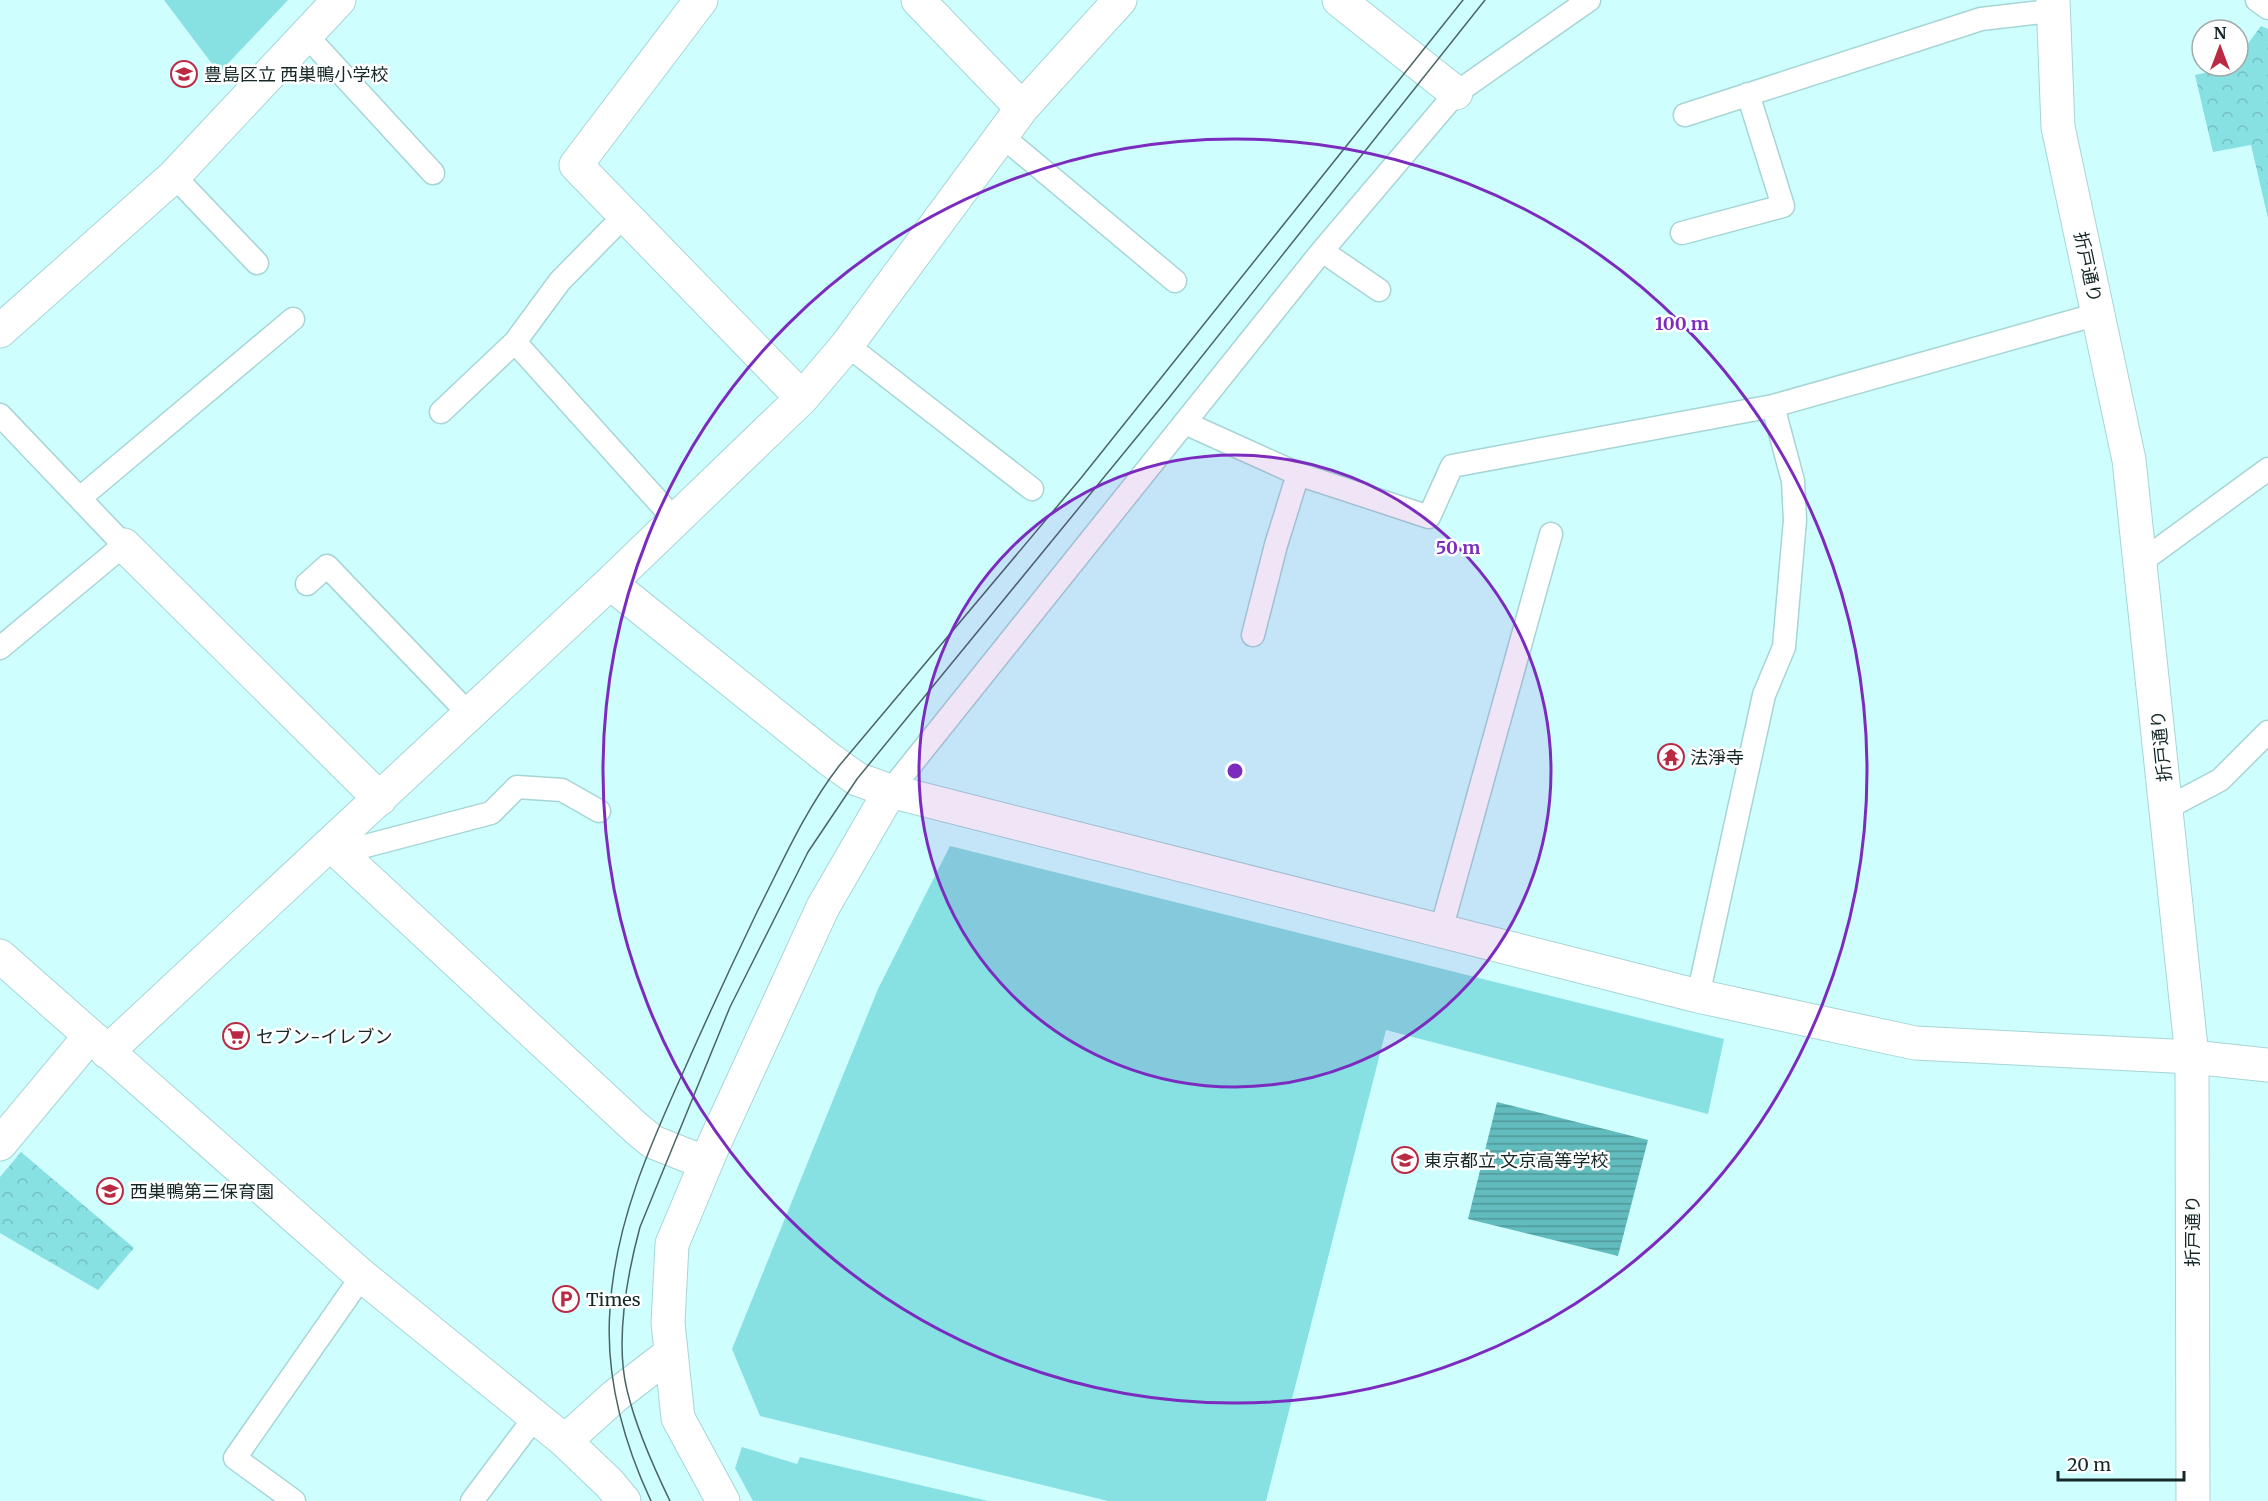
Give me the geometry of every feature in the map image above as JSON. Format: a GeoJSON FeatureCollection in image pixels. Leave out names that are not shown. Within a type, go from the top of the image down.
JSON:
{"type":"FeatureCollection","features":[{"type":"Feature","properties":{"kind":"street"},"geometry":{"type":"LineString","coordinates":[[0,331],[174,176],[339,0]]}},
{"type":"Feature","properties":{"kind":"street"},"geometry":{"type":"LineString","coordinates":[[918,0],[1022,108]]}},
{"type":"Feature","properties":{"kind":"street"},"geometry":{"type":"LineString","coordinates":[[0,1144],[98,1044],[335,848],[380,799],[610,583],[802,398],[847,345],[1022,108],[1120,0]]}},
{"type":"Feature","properties":{"kind":"street"},"geometry":{"type":"LineString","coordinates":[[1340,0],[1426,72],[1456,93]]}},
{"type":"Feature","properties":{"kind":"street"},"geometry":{"type":"LineString","coordinates":[[695,2],[576,165],[802,398]]}},
{"type":"Feature","properties":{"kind":"street","name":"折戸通り"},"geometry":{"type":"LineString","coordinates":[[2052,6],[2058,127],[2129,460],[2168,808],[2192,1058],[2193,1501]]}},
{"type":"Feature","properties":{"kind":"street"},"geometry":{"type":"LineString","coordinates":[[124,545],[380,799]]}},
{"type":"Feature","properties":{"kind":"street"},"geometry":{"type":"LineString","coordinates":[[610,583],[829,759],[857,779],[890,791],[1698,996],[1915,1043],[2192,1058],[2268,1065]]}},
{"type":"Feature","properties":{"kind":"street"},"geometry":{"type":"LineString","coordinates":[[723,1501],[678,1418],[668,1323],[672,1244],[706,1163],[823,907],[890,791]]}},
{"type":"Feature","properties":{"kind":"street"},"geometry":{"type":"LineString","coordinates":[[335,848],[636,1128],[653,1142],[706,1163]]}},
{"type":"Feature","properties":{"kind":"street"},"geometry":{"type":"LineString","coordinates":[[0,956],[362,1276],[565,1440],[624,1501]]}},
{"type":"Feature","properties":{"kind":"street"},"geometry":{"type":"LineString","coordinates":[[565,1440],[615,1396],[671,1353]]}},
{"type":"Feature","properties":{"kind":"lane"},"geometry":{"type":"LineString","coordinates":[[890,791],[1322,251],[1456,93],[1589,0]]}},
{"type":"Feature","properties":{"kind":"lane"},"geometry":{"type":"LineString","coordinates":[[2256,0],[2268,8]]}},
{"type":"Feature","properties":{"kind":"lane"},"geometry":{"type":"LineString","coordinates":[[1685,115],[1981,18],[2052,6]]}},
{"type":"Feature","properties":{"kind":"lane"},"geometry":{"type":"LineString","coordinates":[[306,35],[433,173]]}},
{"type":"Feature","properties":{"kind":"lane"},"geometry":{"type":"LineString","coordinates":[[1682,233],[1783,206],[1748,94]]}},
{"type":"Feature","properties":{"kind":"lane"},"geometry":{"type":"LineString","coordinates":[[1002,136],[1174,281]]}},
{"type":"Feature","properties":{"kind":"lane"},"geometry":{"type":"LineString","coordinates":[[174,176],[256,263]]}},
{"type":"Feature","properties":{"kind":"lane"},"geometry":{"type":"LineString","coordinates":[[441,412],[515,342],[560,281],[625,215]]}},
{"type":"Feature","properties":{"kind":"lane"},"geometry":{"type":"LineString","coordinates":[[1322,251],[1379,290]]}},
{"type":"Feature","properties":{"kind":"lane"},"geometry":{"type":"LineString","coordinates":[[1185,423],[1298,474],[1428,517],[1452,466],[1773,406],[2098,314]]}},
{"type":"Feature","properties":{"kind":"lane"},"geometry":{"type":"LineString","coordinates":[[80,498],[293,319]]}},
{"type":"Feature","properties":{"kind":"lane"},"geometry":{"type":"LineString","coordinates":[[515,342],[675,520]]}},
{"type":"Feature","properties":{"kind":"lane"},"geometry":{"type":"LineString","coordinates":[[847,345],[1032,489]]}},
{"type":"Feature","properties":{"kind":"lane"},"geometry":{"type":"LineString","coordinates":[[1698,996],[1764,695],[1784,647],[1795,520],[1793,481],[1773,406]]}},
{"type":"Feature","properties":{"kind":"lane"},"geometry":{"type":"LineString","coordinates":[[0,415],[124,545],[0,648]]}},
{"type":"Feature","properties":{"kind":"lane"},"geometry":{"type":"LineString","coordinates":[[2141,562],[2268,469]]}},
{"type":"Feature","properties":{"kind":"lane"},"geometry":{"type":"LineString","coordinates":[[1253,635],[1276,545],[1298,474]]}},
{"type":"Feature","properties":{"kind":"lane"},"geometry":{"type":"LineString","coordinates":[[1440,930],[1551,534]]}},
{"type":"Feature","properties":{"kind":"lane"},"geometry":{"type":"LineString","coordinates":[[308,584],[327,566],[469,714]]}},
{"type":"Feature","properties":{"kind":"lane"},"geometry":{"type":"LineString","coordinates":[[2168,808],[2220,780],[2268,732]]}},
{"type":"Feature","properties":{"kind":"lane"},"geometry":{"type":"LineString","coordinates":[[335,848],[491,813],[517,787],[562,790],[599,811]]}},
{"type":"Feature","properties":{"kind":"lane"},"geometry":{"type":"LineString","coordinates":[[294,1501],[235,1458],[362,1276]]}},
{"type":"Feature","properties":{"kind":"lane"},"geometry":{"type":"LineString","coordinates":[[472,1501],[534,1417]]}},
{"type":"Feature","properties":{"kind":"green space"},"geometry":{"type":"Polygon","coordinates":[[[164,0],[288,0],[219,73],[164,0]]]}},
{"type":"Feature","properties":{"kind":"green space"},"geometry":{"type":"Polygon","coordinates":[[[2261,26],[2268,29],[2268,218],[2251,145],[2213,152],[2196,78],[2250,78],[2250,41],[2261,26]]]}},
{"type":"Feature","properties":{"kind":"green space"},"geometry":{"type":"Polygon","coordinates":[[[950,846],[1724,1039],[1708,1114],[1386,1030],[1266,1501],[1108,1501],[760,1416],[732,1349],[878,989],[950,846]]]}},
{"type":"Feature","properties":{"kind":"green space"},"geometry":{"type":"Polygon","coordinates":[[[21,1152],[134,1248],[98,1290],[0,1233],[0,1177],[21,1152]]]}},
{"type":"Feature","properties":{"kind":"green space"},"geometry":{"type":"Polygon","coordinates":[[[742,1447],[797,1464],[800,1457],[988,1501],[753,1501],[735,1468],[742,1447]]]}},
{"type":"Feature","properties":{"kind":"shaded area"},"geometry":{"type":"Polygon","coordinates":[[[1497,1102],[1648,1140],[1618,1256],[1468,1219],[1497,1102]]]}},
{"type":"Feature","properties":{"kind":"tram line"},"geometry":{"type":"LineString","coordinates":[[651,1501],[624,1431],[613,1383],[609,1334],[610,1309],[619,1246],[636,1185],[659,1126],[729,970],[815,800],[839,766],[1081,478],[1463,0]]}},
{"type":"Feature","properties":{"kind":"tram line"},"geometry":{"type":"LineString","coordinates":[[670,1501],[640,1433],[627,1390],[622,1330],[631,1266],[640,1227],[730,1007],[808,852],[857,779],[1168,399],[1485,0]]}},
{"type":"Feature","properties":{"kind":"place","name":"豊島区立 西巣鴨小学校"},"geometry":{"type":"Point","coordinates":[184,74]}},
{"type":"Feature","properties":{"kind":"place","name":"法淨寺"},"geometry":{"type":"Point","coordinates":[1671,757]}},
{"type":"Feature","properties":{"kind":"place","name":"セブン-イレブン"},"geometry":{"type":"Point","coordinates":[236,1036]}},
{"type":"Feature","properties":{"kind":"place","name":"東京都立 文京高等学校"},"geometry":{"type":"Point","coordinates":[1405,1160]}},
{"type":"Feature","properties":{"kind":"place","name":"西巣鴨第三保育園"},"geometry":{"type":"Point","coordinates":[110,1191]}},
{"type":"Feature","properties":{"kind":"place","name":"Times"},"geometry":{"type":"Point","coordinates":[566,1299]}}]}
